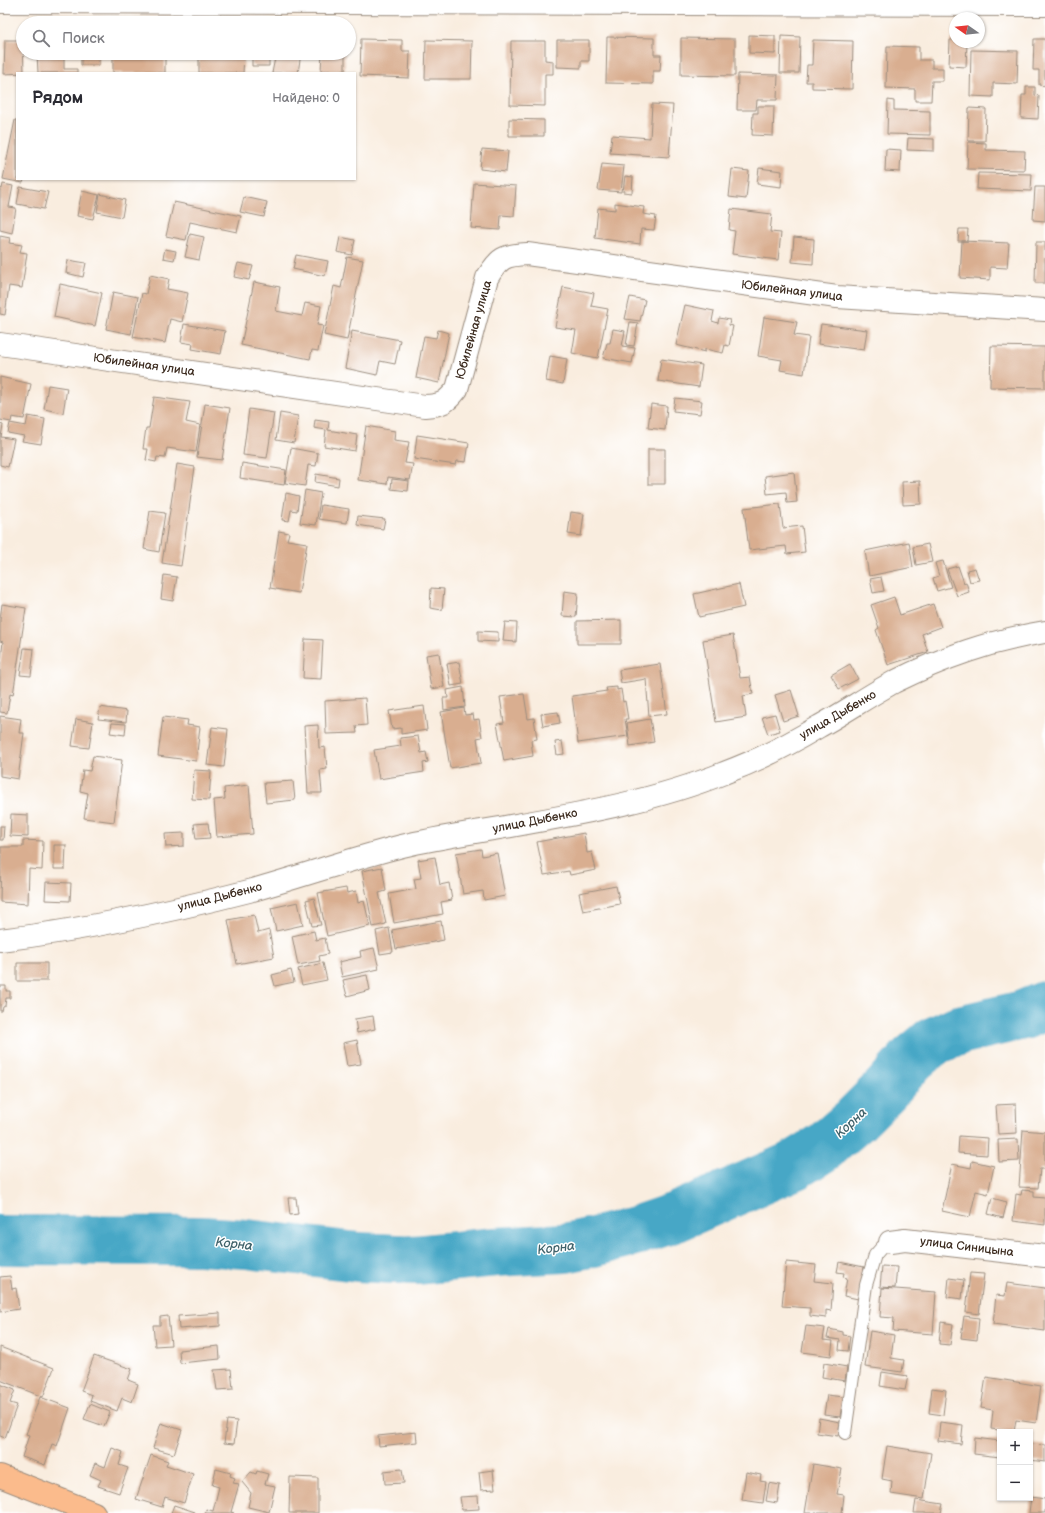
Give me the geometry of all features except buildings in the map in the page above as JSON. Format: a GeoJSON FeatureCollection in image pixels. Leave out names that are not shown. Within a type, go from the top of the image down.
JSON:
{"type":"FeatureCollection","features":[{"type":"Feature","properties":{"kind":"main road"},"geometry":{"type":"LineString","coordinates":[[0,1476],[94,1513]]}},
{"type":"Feature","properties":{"kind":"street"},"geometry":{"type":"LineString","coordinates":[[0,2],[1045,5]]}},
{"type":"Feature","properties":{"kind":"street","name":"Юбилейная улица"},"geometry":{"type":"LineString","coordinates":[[0,344],[425,406],[440,405],[450,398],[457,389],[487,278],[496,263],[509,254],[527,254],[837,297],[1045,310]]}},
{"type":"Feature","properties":{"kind":"street","name":"улица Дыбенко"},"geometry":{"type":"LineString","coordinates":[[0,940],[59,933],[195,904],[252,890],[404,846],[619,804],[678,789],[723,774],[764,756],[816,729],[891,684],[928,666],[974,648],[1012,638],[1045,632]]}},
{"type":"Feature","properties":{"kind":"street","name":"улица Синицына"},"geometry":{"type":"LineString","coordinates":[[890,1242],[905,1240],[1045,1256]]}},
{"type":"Feature","properties":{"kind":"lane"},"geometry":{"type":"LineString","coordinates":[[845,1433],[866,1285],[875,1255],[882,1247],[890,1242]]}},
{"type":"Feature","properties":{"kind":"waterway","name":"Корна"},"geometry":{"type":"LineString","coordinates":[[0,1240],[201,1241],[246,1244],[358,1257],[415,1260],[496,1252],[565,1248],[598,1241],[638,1230],[676,1217],[795,1165],[824,1147],[855,1120],[886,1089],[912,1059],[931,1043],[959,1030],[1023,1015],[1045,1006]]}}]}
